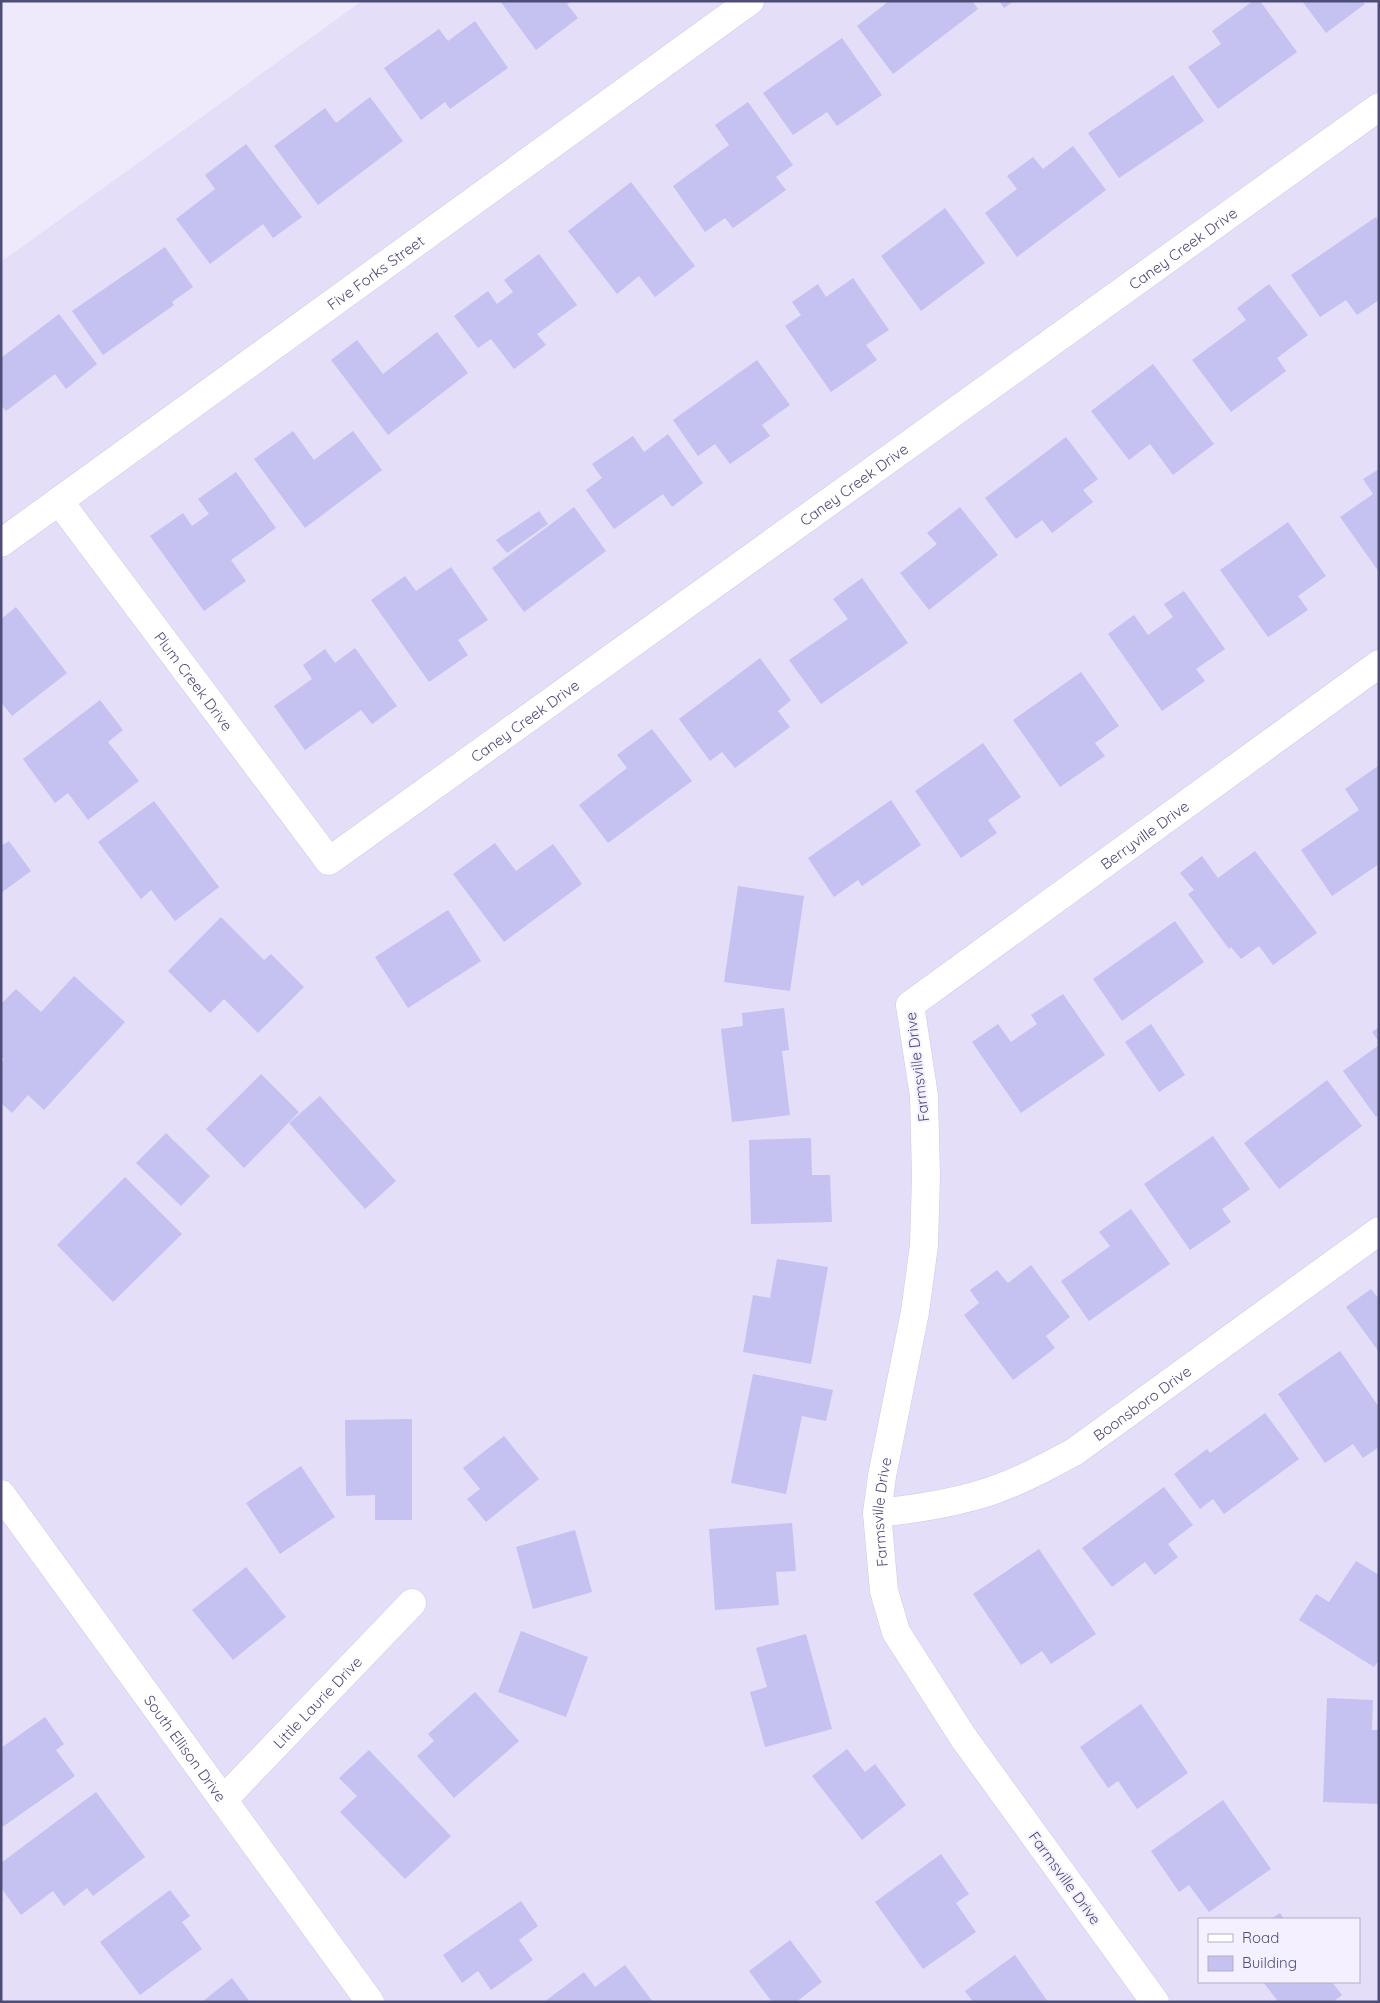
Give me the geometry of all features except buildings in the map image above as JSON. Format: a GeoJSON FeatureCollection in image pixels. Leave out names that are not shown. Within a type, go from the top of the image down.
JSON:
{"type":"FeatureCollection","features":[{"type":"Feature","properties":{"kind":"street","name":"Five Forks Street"},"geometry":{"type":"LineString","coordinates":[[1,542],[750,1]]}},
{"type":"Feature","properties":{"kind":"street","name":"Caney Creek Drive"},"geometry":{"type":"LineString","coordinates":[[329,861],[1379,107]]}},
{"type":"Feature","properties":{"kind":"street","name":"Plum Creek Drive"},"geometry":{"type":"LineString","coordinates":[[59,501],[329,861]]}},
{"type":"Feature","properties":{"kind":"street","name":"Berryville Drive"},"geometry":{"type":"LineString","coordinates":[[910,1005],[1379,664]]}},
{"type":"Feature","properties":{"kind":"street","name":"Farmsville Drive"},"geometry":{"type":"LineString","coordinates":[[910,1005],[924,1096],[926,1176],[924,1244],[915,1312],[882,1476],[878,1513],[884,1591],[896,1632],[963,1737],[1155,2002]]}},
{"type":"Feature","properties":{"kind":"street","name":"Boonsboro Drive"},"geometry":{"type":"LineString","coordinates":[[878,1513],[910,1510],[953,1502],[995,1490],[1036,1473],[1074,1452],[1379,1231]]}},
{"type":"Feature","properties":{"kind":"street","name":"South Ellison Drive"},"geometry":{"type":"LineString","coordinates":[[1,1494],[370,2002]]}},
{"type":"Feature","properties":{"kind":"street","name":"Little Laurie Drive"},"geometry":{"type":"LineString","coordinates":[[223,1800],[412,1603]]}},
{"type":"Feature","properties":{"kind":"shaded area"},"geometry":{"type":"Polygon","coordinates":[[[362,1],[1379,1],[1379,2002],[1,2002],[1,262],[362,1]]]}}]}
